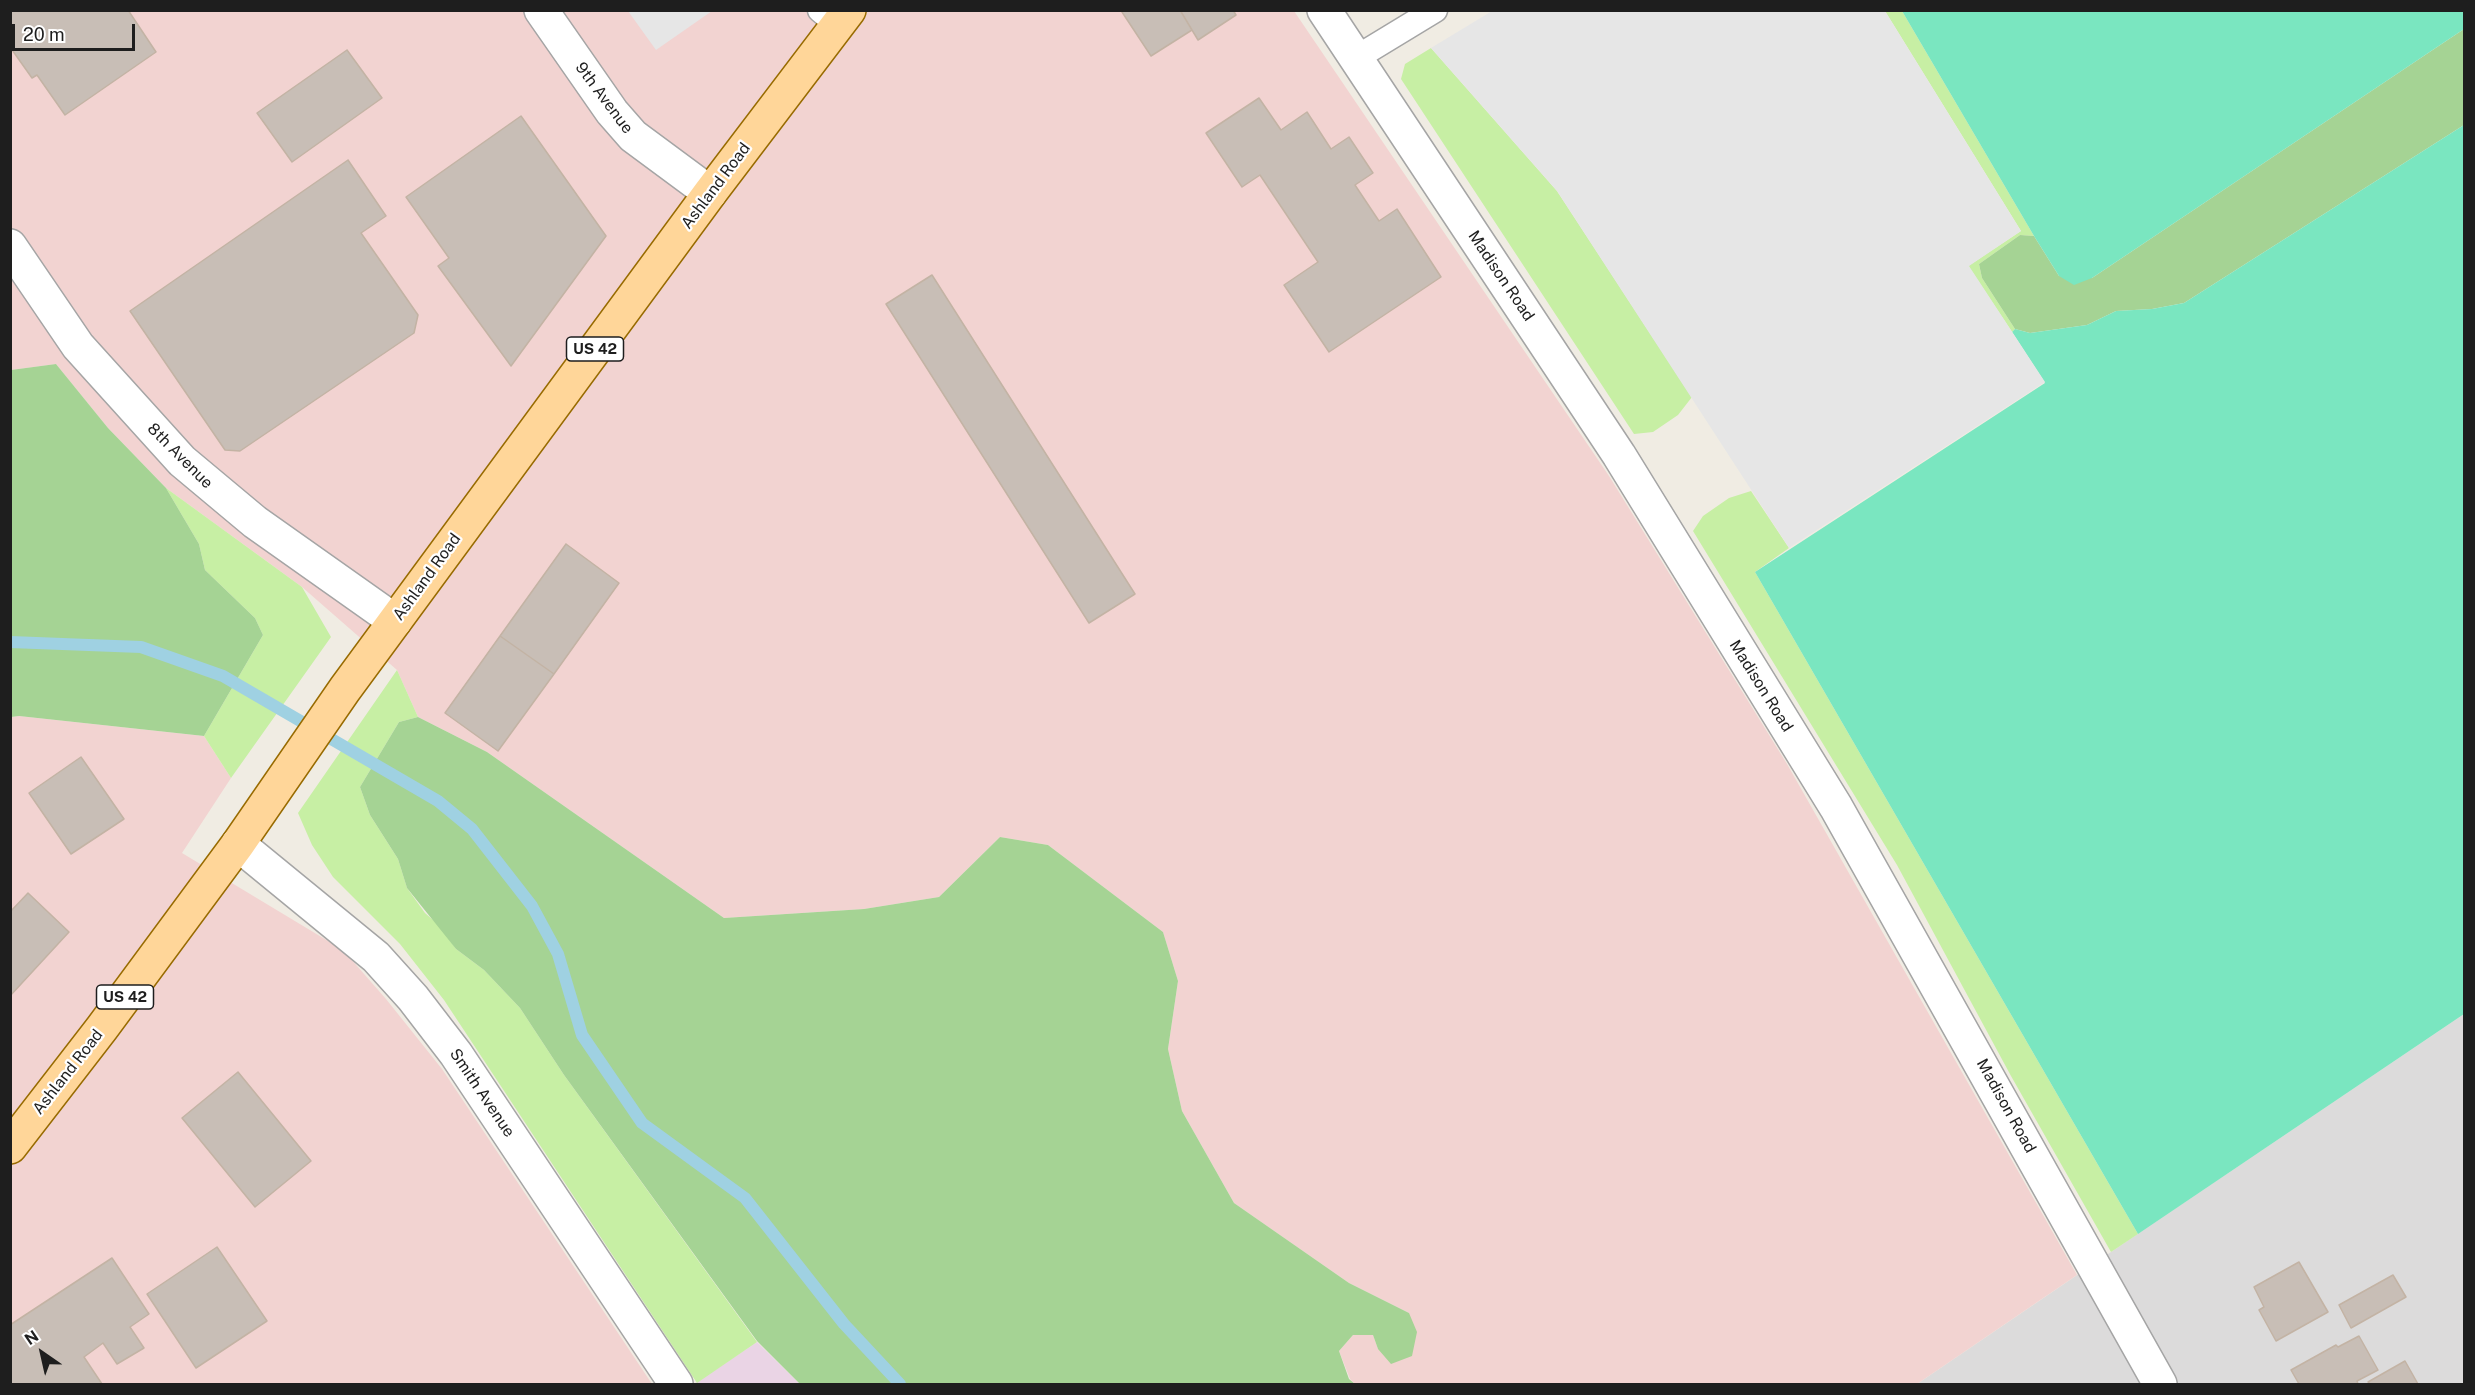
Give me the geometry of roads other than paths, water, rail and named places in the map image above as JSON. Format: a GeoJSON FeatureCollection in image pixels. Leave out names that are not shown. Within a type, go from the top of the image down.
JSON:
{"type":"FeatureCollection","features":[{"type":"Feature","properties":{"kind":"main road","name":"Ashland Road"},"geometry":{"type":"LineString","coordinates":[[10,1147],[102,1028],[237,844],[345,689],[710,193],[836,15]]}},
{"type":"Feature","properties":{"kind":"street","name":"9th Avenue"},"geometry":{"type":"LineString","coordinates":[[541,10],[612,112],[633,136],[710,193]]}},
{"type":"Feature","properties":{"kind":"street","name":"Madison Road"},"geometry":{"type":"LineString","coordinates":[[1324,10],[1619,455],[1836,807],[2160,1384]]}},
{"type":"Feature","properties":{"kind":"street","name":"8th Avenue"},"geometry":{"type":"LineString","coordinates":[[10,246],[78,346],[182,461],[255,522],[395,621]]}},
{"type":"Feature","properties":{"kind":"street","name":"Smith Avenue"},"geometry":{"type":"LineString","coordinates":[[237,844],[376,957],[413,998],[456,1054],[676,1384]]}},
{"type":"Feature","properties":{"kind":"lane"},"geometry":{"type":"LineString","coordinates":[[1356,58],[1435,10]]}},
{"type":"Feature","properties":{"kind":"waterway"},"geometry":{"type":"LineString","coordinates":[[10,642],[141,647],[223,676],[438,801],[472,829],[532,906],[558,954],[582,1035],[642,1123],[745,1198],[844,1324],[900,1384]]}}]}
